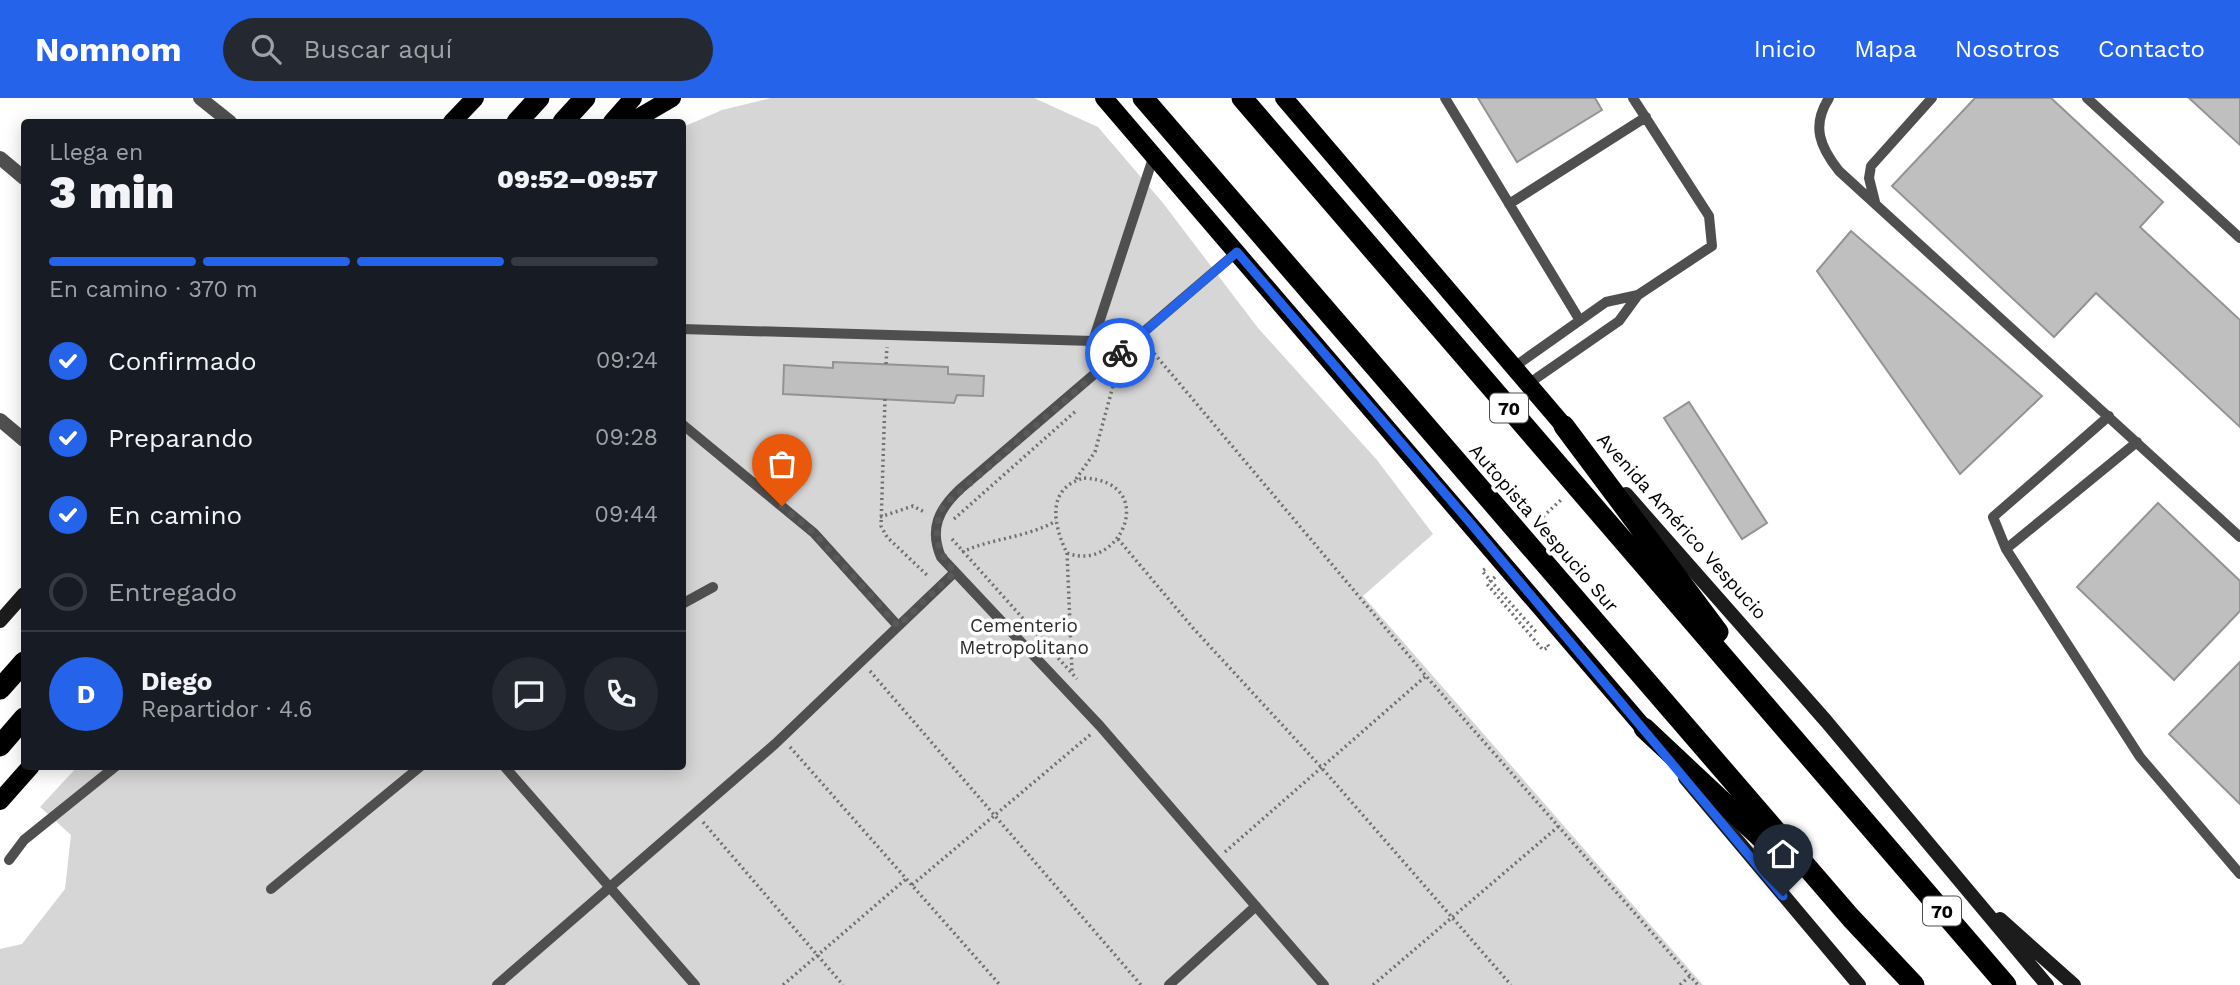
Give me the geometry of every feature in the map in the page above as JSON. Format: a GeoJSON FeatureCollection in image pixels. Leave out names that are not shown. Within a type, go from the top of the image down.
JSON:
{"type":"FeatureCollection","features":[{"type":"Feature","properties":{"kind":"highway"},"geometry":{"type":"LineString","coordinates":[[520,119],[539,98]]}},
{"type":"Feature","properties":{"kind":"highway"},"geometry":{"type":"LineString","coordinates":[[566,119],[585,98]]}},
{"type":"Feature","properties":{"kind":"highway","name":"Autopista Vespucio Sur"},"geometry":{"type":"LineString","coordinates":[[1143,98],[1852,918],[1914,985]]}},
{"type":"Feature","properties":{"kind":"highway","name":"70"},"geometry":{"type":"LineString","coordinates":[[1242,98],[2006,985]]}},
{"type":"Feature","properties":{"kind":"highway"},"geometry":{"type":"LineString","coordinates":[[1564,426],[1701,607],[1777,718]]}},
{"type":"Feature","properties":{"kind":"highway"},"geometry":{"type":"LineString","coordinates":[[0,688],[21,665]]}},
{"type":"Feature","properties":{"kind":"highway"},"geometry":{"type":"LineString","coordinates":[[0,746],[21,722]]}},
{"type":"Feature","properties":{"kind":"highway"},"geometry":{"type":"LineString","coordinates":[[1644,728],[1852,918]]}},
{"type":"Feature","properties":{"kind":"main road"},"geometry":{"type":"LineString","coordinates":[[455,119],[475,98]]}},
{"type":"Feature","properties":{"kind":"main road"},"geometry":{"type":"LineString","coordinates":[[615,119],[633,98]]}},
{"type":"Feature","properties":{"kind":"main road"},"geometry":{"type":"LineString","coordinates":[[636,119],[672,98]]}},
{"type":"Feature","properties":{"kind":"main road","name":"Avenida Américo Vespucio"},"geometry":{"type":"LineString","coordinates":[[1284,98],[1564,426],[1737,617],[2046,985]]}},
{"type":"Feature","properties":{"kind":"main road"},"geometry":{"type":"LineString","coordinates":[[1105,100],[1644,728],[1858,985]]}},
{"type":"Feature","properties":{"kind":"main road"},"geometry":{"type":"LineString","coordinates":[[0,621],[21,597]]}},
{"type":"Feature","properties":{"kind":"main road"},"geometry":{"type":"LineString","coordinates":[[0,801],[28,770]]}},
{"type":"Feature","properties":{"kind":"main road"},"geometry":{"type":"LineString","coordinates":[[1975,898],[2074,985]]}},
{"type":"Feature","properties":{"kind":"street"},"geometry":{"type":"LineString","coordinates":[[200,98],[226,119]]}},
{"type":"Feature","properties":{"kind":"street"},"geometry":{"type":"LineString","coordinates":[[0,158],[21,176]]}},
{"type":"Feature","properties":{"kind":"street"},"geometry":{"type":"LineString","coordinates":[[0,420],[21,438]]}},
{"type":"Feature","properties":{"kind":"lane"},"geometry":{"type":"LineString","coordinates":[[1445,98],[1579,319]]}},
{"type":"Feature","properties":{"kind":"lane"},"geometry":{"type":"LineString","coordinates":[[1528,384],[1619,321],[1638,295],[1712,246],[1709,216],[1633,98]]}},
{"type":"Feature","properties":{"kind":"lane"},"geometry":{"type":"LineString","coordinates":[[1829,98],[1821,110],[1818,129],[1822,150],[1876,205],[2240,537]]}},
{"type":"Feature","properties":{"kind":"lane"},"geometry":{"type":"LineString","coordinates":[[1876,205],[1869,178],[1871,166],[1932,98]]}},
{"type":"Feature","properties":{"kind":"lane"},"geometry":{"type":"LineString","coordinates":[[2087,98],[2240,238]]}},
{"type":"Feature","properties":{"kind":"lane"},"geometry":{"type":"LineString","coordinates":[[1510,204],[1646,117]]}},
{"type":"Feature","properties":{"kind":"lane"},"geometry":{"type":"LineString","coordinates":[[1093,341],[1154,155]]}},
{"type":"Feature","properties":{"kind":"lane"},"geometry":{"type":"LineString","coordinates":[[1237,252],[958,489],[943,506],[936,523],[938,550],[955,572],[1100,726],[1324,985]]}},
{"type":"Feature","properties":{"kind":"lane"},"geometry":{"type":"LineString","coordinates":[[1514,367],[1606,302],[1638,295]]}},
{"type":"Feature","properties":{"kind":"lane"},"geometry":{"type":"LineString","coordinates":[[686,330],[1093,341],[1119,353]]}},
{"type":"Feature","properties":{"kind":"lane"},"geometry":{"type":"LineString","coordinates":[[2109,416],[1993,517],[2006,549],[2140,757],[2240,874]]}},
{"type":"Feature","properties":{"kind":"lane"},"geometry":{"type":"LineString","coordinates":[[686,427],[814,533],[898,626]]}},
{"type":"Feature","properties":{"kind":"lane"},"geometry":{"type":"LineString","coordinates":[[2006,549],[2137,442]]}},
{"type":"Feature","properties":{"kind":"lane"},"geometry":{"type":"LineString","coordinates":[[498,985],[782,737],[955,572]]}},
{"type":"Feature","properties":{"kind":"lane"},"geometry":{"type":"LineString","coordinates":[[686,602],[713,587]]}},
{"type":"Feature","properties":{"kind":"lane"},"geometry":{"type":"LineString","coordinates":[[9,860],[24,839],[111,770]]}},
{"type":"Feature","properties":{"kind":"lane"},"geometry":{"type":"LineString","coordinates":[[271,889],[416,770]]}},
{"type":"Feature","properties":{"kind":"lane"},"geometry":{"type":"LineString","coordinates":[[508,770],[695,985]]}},
{"type":"Feature","properties":{"kind":"lane"},"geometry":{"type":"LineString","coordinates":[[1169,985],[1255,906]]}},
{"type":"Feature","properties":{"kind":"path"},"geometry":{"type":"LineString","coordinates":[[1138,352],[1146,344],[1426,676],[1698,985]]}},
{"type":"Feature","properties":{"kind":"path"},"geometry":{"type":"LineString","coordinates":[[1106,384],[1124,367]]}},
{"type":"Feature","properties":{"kind":"path"},"geometry":{"type":"LineString","coordinates":[[1072,673],[1067,552],[1056,522],[1056,502],[1095,452],[1116,375]]}},
{"type":"Feature","properties":{"kind":"path"},"geometry":{"type":"LineString","coordinates":[[885,399],[880,517],[887,537],[940,585]]}},
{"type":"Feature","properties":{"kind":"path"},"geometry":{"type":"LineString","coordinates":[[1079,681],[962,553],[950,536],[950,527],[1086,402]]}},
{"type":"Feature","properties":{"kind":"path"},"geometry":{"type":"LineString","coordinates":[[1067,552],[1085,555],[1107,547],[1118,539],[1125,528],[1124,503],[1118,488],[1099,479],[1074,481]]}},
{"type":"Feature","properties":{"kind":"path"},"geometry":{"type":"LineString","coordinates":[[1533,525],[1564,497]]}},
{"type":"Feature","properties":{"kind":"path"},"geometry":{"type":"LineString","coordinates":[[880,517],[917,506],[936,523]]}},
{"type":"Feature","properties":{"kind":"path"},"geometry":{"type":"LineString","coordinates":[[962,553],[986,542],[1033,532],[1056,522]]}},
{"type":"Feature","properties":{"kind":"path"},"geometry":{"type":"LineString","coordinates":[[1118,539],[1193,628],[1321,767],[1511,985]]}},
{"type":"Feature","properties":{"kind":"path"},"geometry":{"type":"LineString","coordinates":[[1487,584],[1544,650],[1549,647],[1482,571],[1492,562]]}},
{"type":"Feature","properties":{"kind":"path"},"geometry":{"type":"LineString","coordinates":[[1721,576],[1750,605]]}},
{"type":"Feature","properties":{"kind":"path"},"geometry":{"type":"LineString","coordinates":[[862,662],[1141,985]]}},
{"type":"Feature","properties":{"kind":"path"},"geometry":{"type":"LineString","coordinates":[[1216,860],[1426,676]]}},
{"type":"Feature","properties":{"kind":"path"},"geometry":{"type":"LineString","coordinates":[[912,885],[1100,726]]}},
{"type":"Feature","properties":{"kind":"path"},"geometry":{"type":"LineString","coordinates":[[782,737],[1000,985]]}},
{"type":"Feature","properties":{"kind":"path"},"geometry":{"type":"LineString","coordinates":[[695,812],[843,985]]}},
{"type":"Feature","properties":{"kind":"path"},"geometry":{"type":"LineString","coordinates":[[1373,985],[1559,826]]}},
{"type":"Feature","properties":{"kind":"path"},"geometry":{"type":"LineString","coordinates":[[783,985],[907,879]]}},
{"type":"Feature","properties":{"kind":"path"},"geometry":{"type":"LineString","coordinates":[[1680,985],[1690,976]]}},
{"type":"Feature","properties":{"kind":"green space","name":"Cementerio Metropolitano"},"geometry":{"type":"Polygon","coordinates":[[[771,98],[1034,98],[1098,127],[1163,203],[1258,328],[1377,460],[1433,534],[1363,596],[1703,985],[0,985],[0,949],[22,944],[65,889],[71,835],[40,807],[74,770],[686,770],[686,126],[722,110],[771,98]]]}},
{"type":"Feature","properties":{"kind":"building"},"geometry":{"type":"Polygon","coordinates":[[[1478,98],[1595,98],[1602,110],[1517,162],[1478,98]]]}},
{"type":"Feature","properties":{"kind":"building"},"geometry":{"type":"Polygon","coordinates":[[[1975,98],[2051,98],[2163,202],[2140,227],[2240,320],[2240,427],[2096,293],[2054,337],[1892,186],[1975,98]]]}},
{"type":"Feature","properties":{"kind":"building"},"geometry":{"type":"Polygon","coordinates":[[[2189,98],[2240,98],[2240,145],[2189,98]]]}},
{"type":"Feature","properties":{"kind":"building"},"geometry":{"type":"Polygon","coordinates":[[[1851,231],[2042,396],[1960,474],[1817,271],[1851,231]]]}},
{"type":"Feature","properties":{"kind":"building"},"geometry":{"type":"Polygon","coordinates":[[[833,362],[948,367],[948,374],[984,376],[983,396],[957,395],[954,403],[783,394],[784,365],[833,368],[833,362]]]}},
{"type":"Feature","properties":{"kind":"building"},"geometry":{"type":"Polygon","coordinates":[[[1689,402],[1767,523],[1742,539],[1664,418],[1689,402]]]}},
{"type":"Feature","properties":{"kind":"building"},"geometry":{"type":"Polygon","coordinates":[[[2158,503],[2240,581],[2240,611],[2174,680],[2077,587],[2158,503]]]}},
{"type":"Feature","properties":{"kind":"building"},"geometry":{"type":"Polygon","coordinates":[[[2240,662],[2240,804],[2169,734],[2240,662]]]}},
{"type":"Feature","properties":{"kind":"way so far"},"geometry":{"type":"LineString","coordinates":[[782,506],[814,533],[898,626],[955,572],[941,557],[936,541],[936,523],[943,506],[958,489],[1120,353]]}},
{"type":"Feature","properties":{"kind":"route"},"geometry":{"type":"LineString","coordinates":[[1120,353],[1237,252],[1472,525],[1783,896]]}}]}
